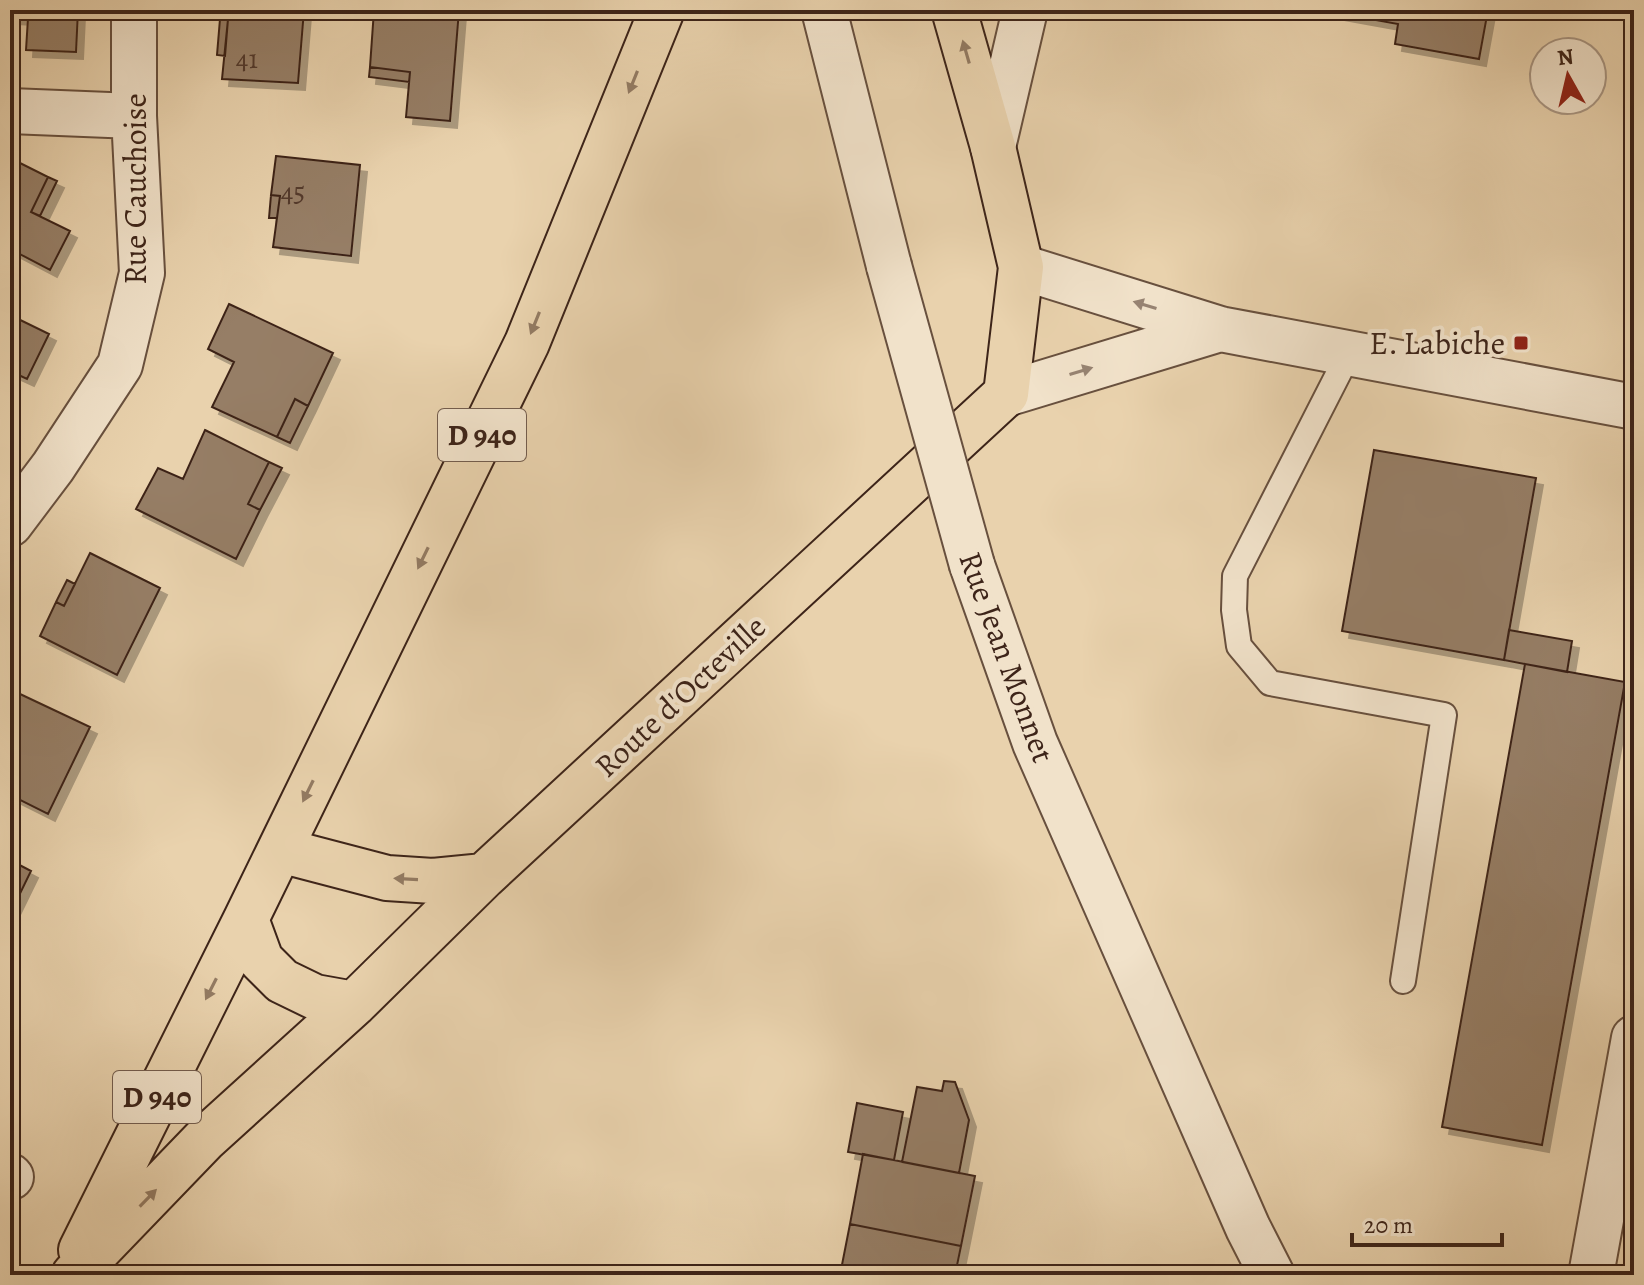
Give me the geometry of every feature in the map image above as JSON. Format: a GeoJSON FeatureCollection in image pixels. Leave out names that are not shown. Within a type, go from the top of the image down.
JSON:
{"type":"FeatureCollection","features":[{"type":"Feature","properties":{"kind":"main road","name":"Route d'Octeville"},"geometry":{"type":"LineString","coordinates":[[71,1275],[527,343],[662,10]]}},
{"type":"Feature","properties":{"kind":"main road"},"geometry":{"type":"LineString","coordinates":[[954,10],[993,147],[1021,267],[1006,394]]}},
{"type":"Feature","properties":{"kind":"main road","name":"Route d'Octeville"},"geometry":{"type":"LineString","coordinates":[[71,1275],[204,1140],[354,1004],[484,876],[1006,394]]}},
{"type":"Feature","properties":{"kind":"main road"},"geometry":{"type":"LineString","coordinates":[[280,850],[387,878],[433,881],[484,876]]}},
{"type":"Feature","properties":{"kind":"main road"},"geometry":{"type":"LineString","coordinates":[[246,919],[261,960],[282,981],[315,997],[354,1004]]}},
{"type":"Feature","properties":{"kind":"street","name":"Rue Cauchoise"},"geometry":{"type":"LineString","coordinates":[[10,524],[53,467],[120,365],[142,273],[134,116],[134,10]]}},
{"type":"Feature","properties":{"kind":"street","name":"Rue Jean Monnet"},"geometry":{"type":"LineString","coordinates":[[824,10],[889,266],[972,565],[1035,743],[1248,1228],[1272,1275]]}},
{"type":"Feature","properties":{"kind":"street"},"geometry":{"type":"LineString","coordinates":[[993,147],[1025,10]]}},
{"type":"Feature","properties":{"kind":"street"},"geometry":{"type":"LineString","coordinates":[[10,111],[134,116]]}},
{"type":"Feature","properties":{"kind":"street"},"geometry":{"type":"LineString","coordinates":[[1021,267],[1220,329],[1634,407]]}},
{"type":"Feature","properties":{"kind":"street"},"geometry":{"type":"LineString","coordinates":[[1006,394],[1220,329]]}},
{"type":"Feature","properties":{"kind":"street"},"geometry":{"type":"LineString","coordinates":[[1591,1275],[1634,1038]]}},
{"type":"Feature","properties":{"kind":"lane"},"geometry":{"type":"LineString","coordinates":[[1349,353],[1235,576],[1234,610],[1239,646],[1270,683],[1444,715],[1403,981]]}},
{"type":"Feature","properties":{"kind":"building"},"geometry":{"type":"Polygon","coordinates":[[[10,10],[78,10],[76,52],[26,50],[28,18],[10,17],[10,10]]]}},
{"type":"Feature","properties":{"kind":"building"},"geometry":{"type":"Polygon","coordinates":[[[221,10],[304,10],[298,83],[222,79],[228,19],[220,19],[221,10]]]}},
{"type":"Feature","properties":{"kind":"building"},"geometry":{"type":"Polygon","coordinates":[[[374,10],[459,10],[450,121],[406,117],[410,72],[370,67],[374,10]]]}},
{"type":"Feature","properties":{"kind":"building"},"geometry":{"type":"Polygon","coordinates":[[[1338,10],[1488,10],[1479,59],[1395,44],[1398,24],[1337,13],[1338,10]]]}},
{"type":"Feature","properties":{"kind":"building"},"geometry":{"type":"Polygon","coordinates":[[[220,19],[228,19],[225,56],[217,55],[220,19]]]}},
{"type":"Feature","properties":{"kind":"building"},"geometry":{"type":"Polygon","coordinates":[[[370,67],[410,72],[409,82],[369,77],[370,67]]]}},
{"type":"Feature","properties":{"kind":"building"},"geometry":{"type":"Polygon","coordinates":[[[276,156],[360,165],[351,256],[273,247],[280,196],[271,195],[276,156]]]}},
{"type":"Feature","properties":{"kind":"building"},"geometry":{"type":"Polygon","coordinates":[[[10,158],[48,177],[31,212],[70,231],[50,270],[10,249],[10,158]]]}},
{"type":"Feature","properties":{"kind":"building"},"geometry":{"type":"Polygon","coordinates":[[[48,177],[57,181],[40,216],[31,212],[48,177]]]}},
{"type":"Feature","properties":{"kind":"building"},"geometry":{"type":"Polygon","coordinates":[[[271,195],[280,196],[277,218],[269,218],[271,195]]]}},
{"type":"Feature","properties":{"kind":"building"},"geometry":{"type":"Polygon","coordinates":[[[229,304],[333,353],[308,406],[295,399],[277,437],[212,407],[234,362],[208,349],[229,304]]]}},
{"type":"Feature","properties":{"kind":"building"},"geometry":{"type":"Polygon","coordinates":[[[10,315],[49,334],[27,379],[10,371],[10,315]]]}},
{"type":"Feature","properties":{"kind":"building"},"geometry":{"type":"Polygon","coordinates":[[[295,399],[308,406],[290,443],[277,437],[295,399]]]}},
{"type":"Feature","properties":{"kind":"building"},"geometry":{"type":"Polygon","coordinates":[[[205,430],[269,462],[248,504],[260,510],[236,559],[136,509],[158,468],[183,479],[205,430]]]}},
{"type":"Feature","properties":{"kind":"building"},"geometry":{"type":"Polygon","coordinates":[[[1374,450],[1536,478],[1504,660],[1342,631],[1374,450]]]}},
{"type":"Feature","properties":{"kind":"building"},"geometry":{"type":"Polygon","coordinates":[[[269,462],[282,468],[260,510],[248,504],[269,462]]]}},
{"type":"Feature","properties":{"kind":"building"},"geometry":{"type":"Polygon","coordinates":[[[90,553],[160,588],[117,675],[40,636],[56,602],[64,606],[90,553]]]}},
{"type":"Feature","properties":{"kind":"building"},"geometry":{"type":"Polygon","coordinates":[[[67,580],[75,584],[64,606],[56,602],[67,580]]]}},
{"type":"Feature","properties":{"kind":"building"},"geometry":{"type":"Polygon","coordinates":[[[1509,630],[1572,641],[1567,672],[1504,660],[1509,630]]]}},
{"type":"Feature","properties":{"kind":"building"},"geometry":{"type":"Polygon","coordinates":[[[1525,664],[1625,682],[1542,1145],[1442,1127],[1525,664]]]}},
{"type":"Feature","properties":{"kind":"building"},"geometry":{"type":"Polygon","coordinates":[[[20,694],[90,727],[48,814],[10,795],[10,714],[20,694]]]}},
{"type":"Feature","properties":{"kind":"building"},"geometry":{"type":"Polygon","coordinates":[[[10,860],[31,871],[10,914],[10,860]]]}},
{"type":"Feature","properties":{"kind":"building"},"geometry":{"type":"Polygon","coordinates":[[[944,1081],[955,1082],[969,1120],[959,1173],[902,1162],[917,1087],[942,1091],[944,1081]]]}},
{"type":"Feature","properties":{"kind":"building"},"geometry":{"type":"Polygon","coordinates":[[[857,1103],[903,1112],[894,1160],[848,1152],[857,1103]]]}},
{"type":"Feature","properties":{"kind":"building"},"geometry":{"type":"Polygon","coordinates":[[[863,1154],[975,1176],[961,1246],[850,1224],[863,1154]]]}},
{"type":"Feature","properties":{"kind":"building"},"geometry":{"type":"Polygon","coordinates":[[[850,1224],[961,1246],[955,1275],[840,1275],[850,1224]]]}},
{"type":"Feature","properties":{"kind":"place","name":"E. Labiche"},"geometry":{"type":"Point","coordinates":[1521,343]}}]}
